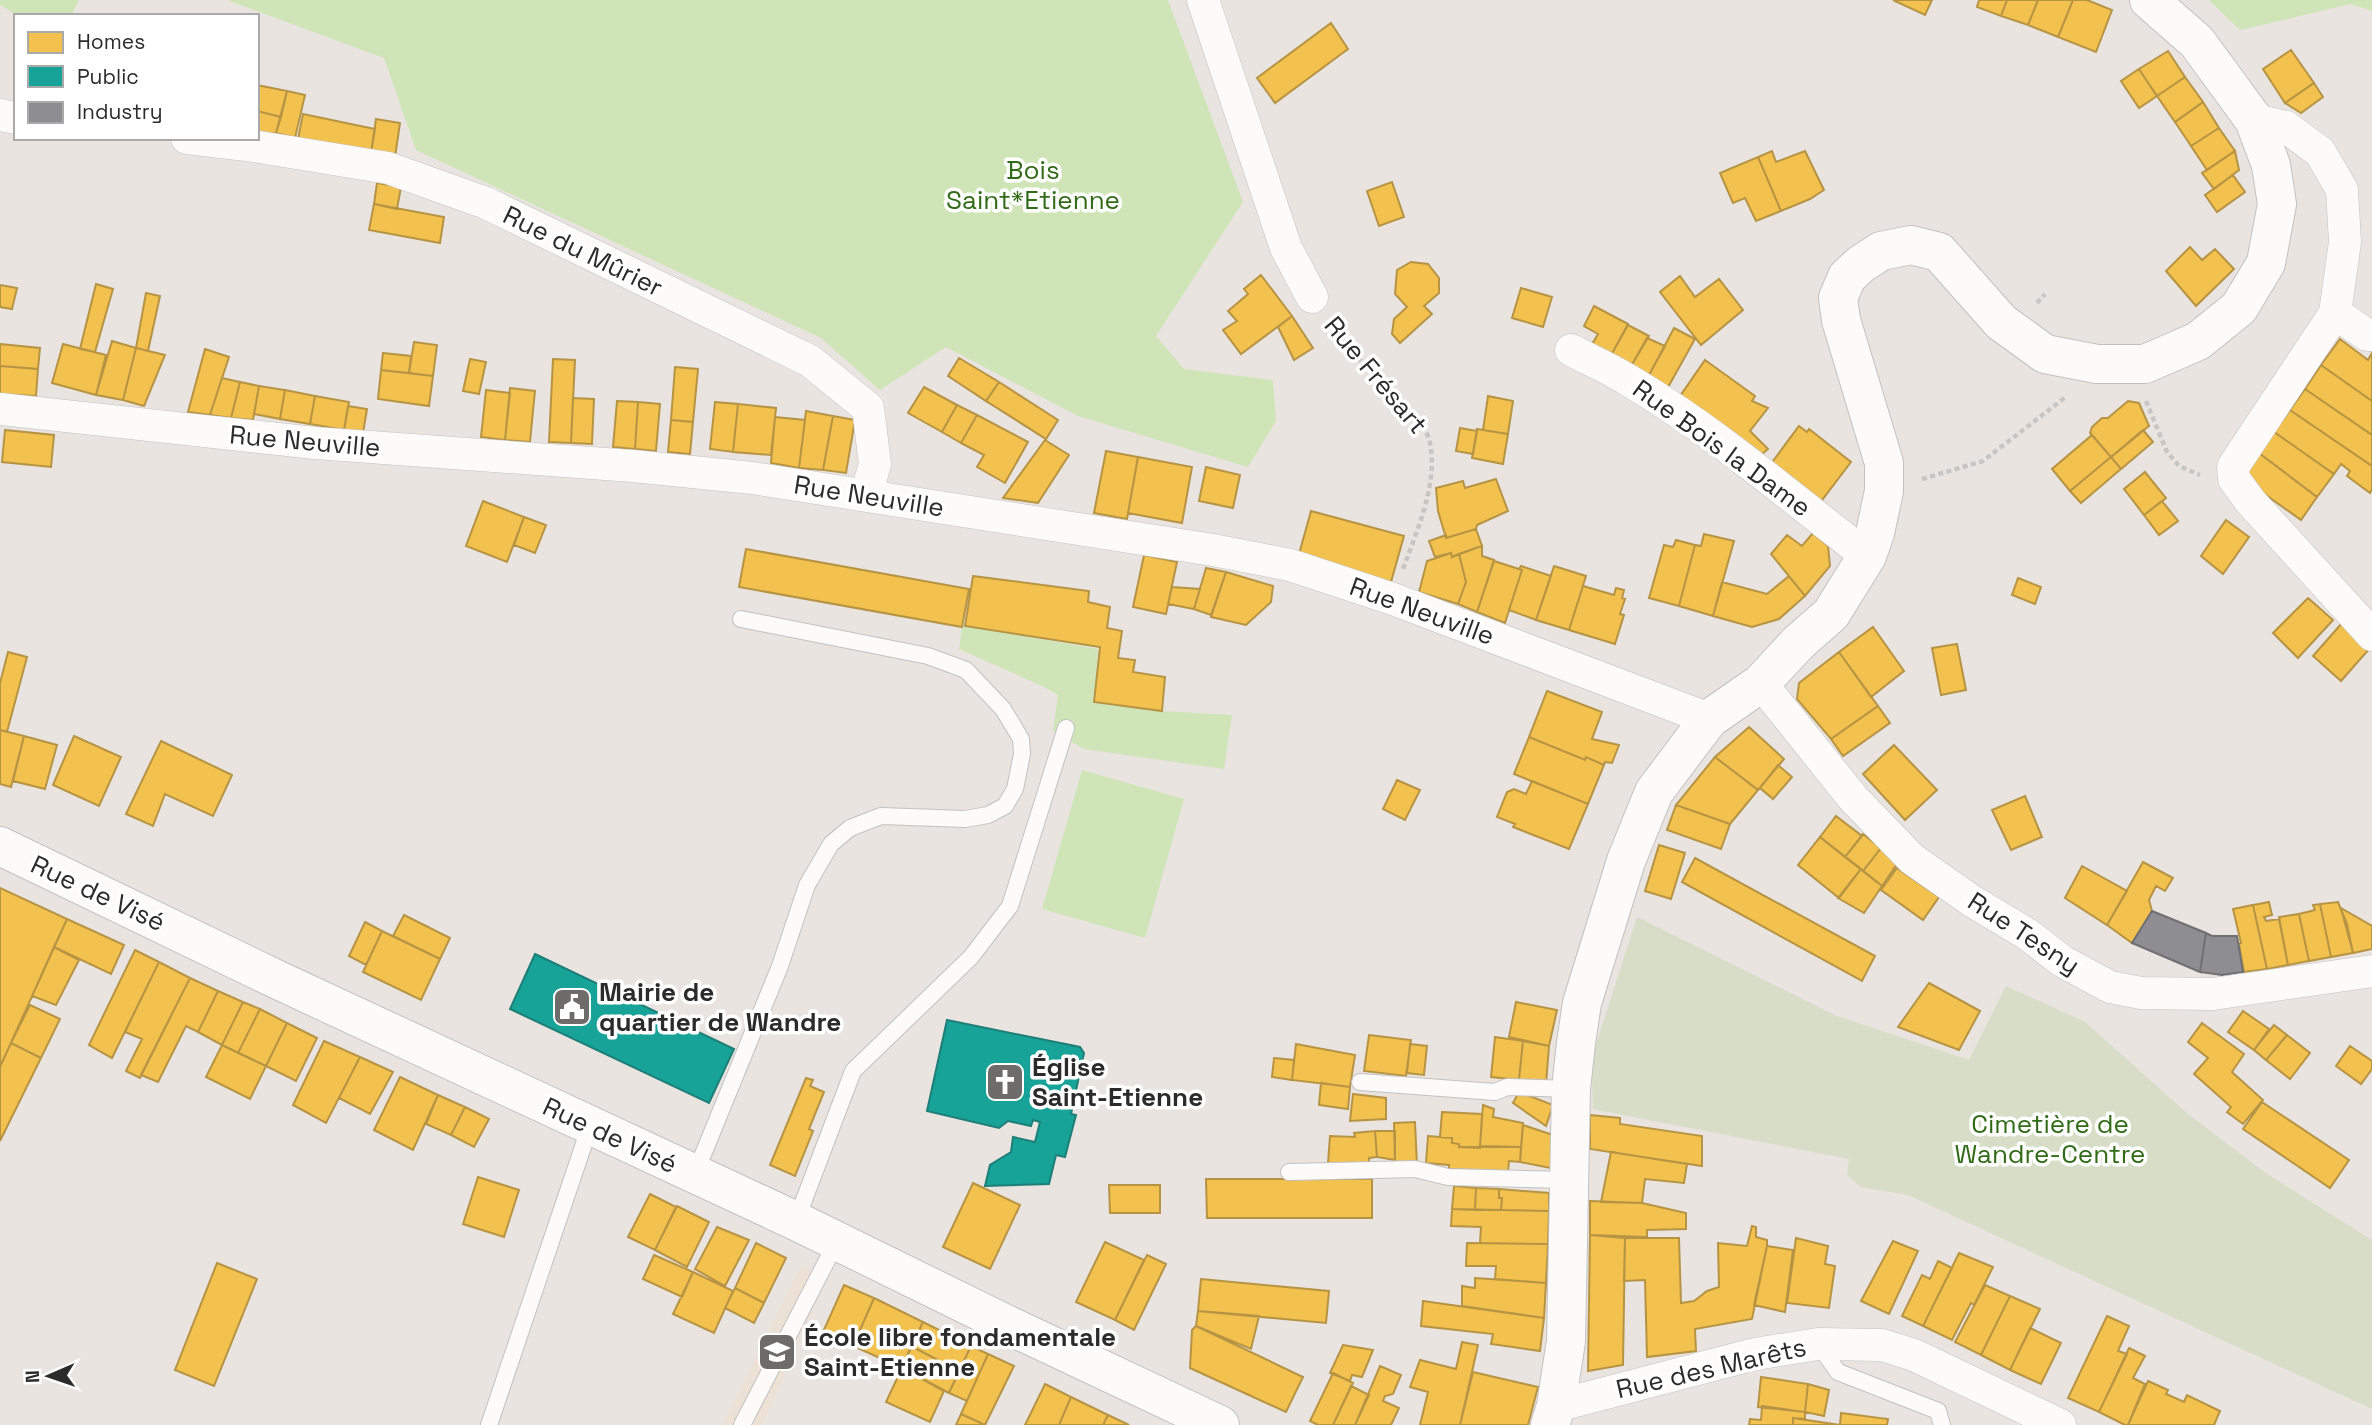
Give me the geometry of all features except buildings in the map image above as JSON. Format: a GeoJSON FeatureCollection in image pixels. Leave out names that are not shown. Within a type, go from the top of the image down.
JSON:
{"type":"FeatureCollection","features":[{"type":"Feature","properties":{"kind":"street","name":"Rue Frésart"},"geometry":{"type":"LineString","coordinates":[[1203,0],[1286,248],[1312,297]]}},
{"type":"Feature","properties":{"kind":"street"},"geometry":{"type":"LineString","coordinates":[[1553,1415],[1566,1342],[1572,1088],[1582,1003],[1626,862],[1654,792],[1709,719],[1761,683],[1798,643],[1831,614],[1867,556],[1875,533],[1884,491],[1884,463],[1842,320],[1838,298],[1847,277],[1881,251],[1911,245],[1939,252],[2001,323],[2045,354],[2097,364],[2145,364],[2198,341],[2239,308],[2266,263],[2277,204],[2271,165],[2254,120],[2197,42],[2149,0]]}},
{"type":"Feature","properties":{"kind":"street"},"geometry":{"type":"LineString","coordinates":[[2254,120],[2286,127],[2320,152],[2342,190],[2345,242],[2335,313],[2233,467],[2234,479],[2250,501],[2372,635]]}},
{"type":"Feature","properties":{"kind":"street","name":"Rue du Mûrier"},"geometry":{"type":"LineString","coordinates":[[204,140],[388,168],[486,203],[810,360],[868,408],[875,464],[866,495]]}},
{"type":"Feature","properties":{"kind":"street"},"geometry":{"type":"LineString","coordinates":[[2335,313],[2367,335],[2372,335]]}},
{"type":"Feature","properties":{"kind":"street","name":"Rue Bois la Dame"},"geometry":{"type":"LineString","coordinates":[[1571,350],[1628,379],[1674,410],[1751,465],[1867,556]]}},
{"type":"Feature","properties":{"kind":"street","name":"Rue Neuville"},"geometry":{"type":"LineString","coordinates":[[0,409],[314,443],[633,466],[739,477],[1213,550],[1290,565],[1393,599],[1709,719]]}},
{"type":"Feature","properties":{"kind":"street","name":"Rue Tesny"},"geometry":{"type":"LineString","coordinates":[[1761,683],[1853,798],[1912,859],[1972,901],[2027,933],[2062,961],[2110,987],[2141,993],[2213,994],[2372,971]]}},
{"type":"Feature","properties":{"kind":"street","name":"Rue de Visé"},"geometry":{"type":"LineString","coordinates":[[0,846],[796,1221],[1220,1425]]}},
{"type":"Feature","properties":{"kind":"street","name":"Rue des Marêts"},"geometry":{"type":"LineString","coordinates":[[1553,1415],[1734,1359],[1818,1344],[1881,1345],[1914,1355],[2060,1425]]}},
{"type":"Feature","properties":{"kind":"lane"},"geometry":{"type":"LineString","coordinates":[[694,1174],[780,965],[807,886],[831,844],[850,828],[881,816],[965,819],[988,815],[1005,806],[1014,789],[1022,754],[1021,739],[1003,709],[966,670],[928,656],[741,619]]}},
{"type":"Feature","properties":{"kind":"lane"},"geometry":{"type":"LineString","coordinates":[[796,1221],[853,1071],[971,957],[1010,906],[1066,728]]}},
{"type":"Feature","properties":{"kind":"lane"},"geometry":{"type":"LineString","coordinates":[[1360,1082],[1495,1092],[1507,1087],[1572,1088]]}},
{"type":"Feature","properties":{"kind":"lane"},"geometry":{"type":"LineString","coordinates":[[489,1425],[590,1126]]}},
{"type":"Feature","properties":{"kind":"lane"},"geometry":{"type":"LineString","coordinates":[[1289,1172],[1415,1169],[1448,1177],[1570,1180]]}},
{"type":"Feature","properties":{"kind":"lane"},"geometry":{"type":"LineString","coordinates":[[743,1425],[837,1241]]}},
{"type":"Feature","properties":{"kind":"lane"},"geometry":{"type":"LineString","coordinates":[[1818,1344],[1838,1372],[1938,1411],[1942,1425]]}},
{"type":"Feature","properties":{"kind":"path","name":"Rue Frésart"},"geometry":{"type":"LineString","coordinates":[[1312,297],[1352,352],[1419,420],[1430,441],[1431,463],[1425,505],[1393,599]]}},
{"type":"Feature","properties":{"kind":"path"},"geometry":{"type":"LineString","coordinates":[[1884,491],[1983,461],[2074,391],[2097,364]]}},
{"type":"Feature","properties":{"kind":"path"},"geometry":{"type":"LineString","coordinates":[[2145,364],[2145,399],[2167,452],[2179,466],[2220,483],[2234,479]]}},
{"type":"Feature","properties":{"kind":"shaded area","name":"École libre fondamentale Saint-Etienne"},"geometry":{"type":"Polygon","coordinates":[[[801,1266],[827,1278],[762,1425],[723,1425],[801,1266]]]}},
{"type":"Feature","properties":{"kind":"green space"},"geometry":{"type":"Polygon","coordinates":[[[0,0],[79,0],[72,14],[16,14],[0,5],[0,0]]]}},
{"type":"Feature","properties":{"kind":"green space","name":"Bois Saint*Etienne"},"geometry":{"type":"Polygon","coordinates":[[[227,0],[1168,0],[1243,202],[1156,336],[1184,369],[1273,380],[1276,421],[1248,467],[1078,416],[946,347],[880,390],[821,338],[416,150],[384,58],[227,0]]]}},
{"type":"Feature","properties":{"kind":"green space"},"geometry":{"type":"Polygon","coordinates":[[[2209,0],[2372,0],[2372,11],[2351,4],[2240,30],[2209,0]]]}},
{"type":"Feature","properties":{"kind":"green space"},"geometry":{"type":"Polygon","coordinates":[[[962,627],[1098,649],[1094,702],[1162,711],[1232,715],[1224,769],[1084,749],[1053,731],[1058,695],[959,649],[962,627]]]}},
{"type":"Feature","properties":{"kind":"green space"},"geometry":{"type":"Polygon","coordinates":[[[1082,770],[1184,799],[1145,938],[1042,909],[1082,770]]]}},
{"type":"Feature","properties":{"kind":"green space","name":"Cimetière de Wandre-Centre"},"geometry":{"type":"Polygon","coordinates":[[[1637,917],[1837,1016],[1969,1060],[2006,986],[2085,1022],[2188,1114],[2267,1174],[2372,1240],[2372,1409],[1908,1195],[1861,1187],[1847,1175],[1849,1159],[1593,1109],[1589,1066],[1637,917]]]}},
{"type":"Feature","properties":{"kind":"place","name":"Mairie de quartier de Wandre"},"geometry":{"type":"Point","coordinates":[572,1007]}},
{"type":"Feature","properties":{"kind":"place","name":"Église Saint-Etienne"},"geometry":{"type":"Point","coordinates":[1005,1082]}},
{"type":"Feature","properties":{"kind":"place","name":"École libre fondamentale Saint-Etienne"},"geometry":{"type":"Point","coordinates":[777,1352]}}]}
